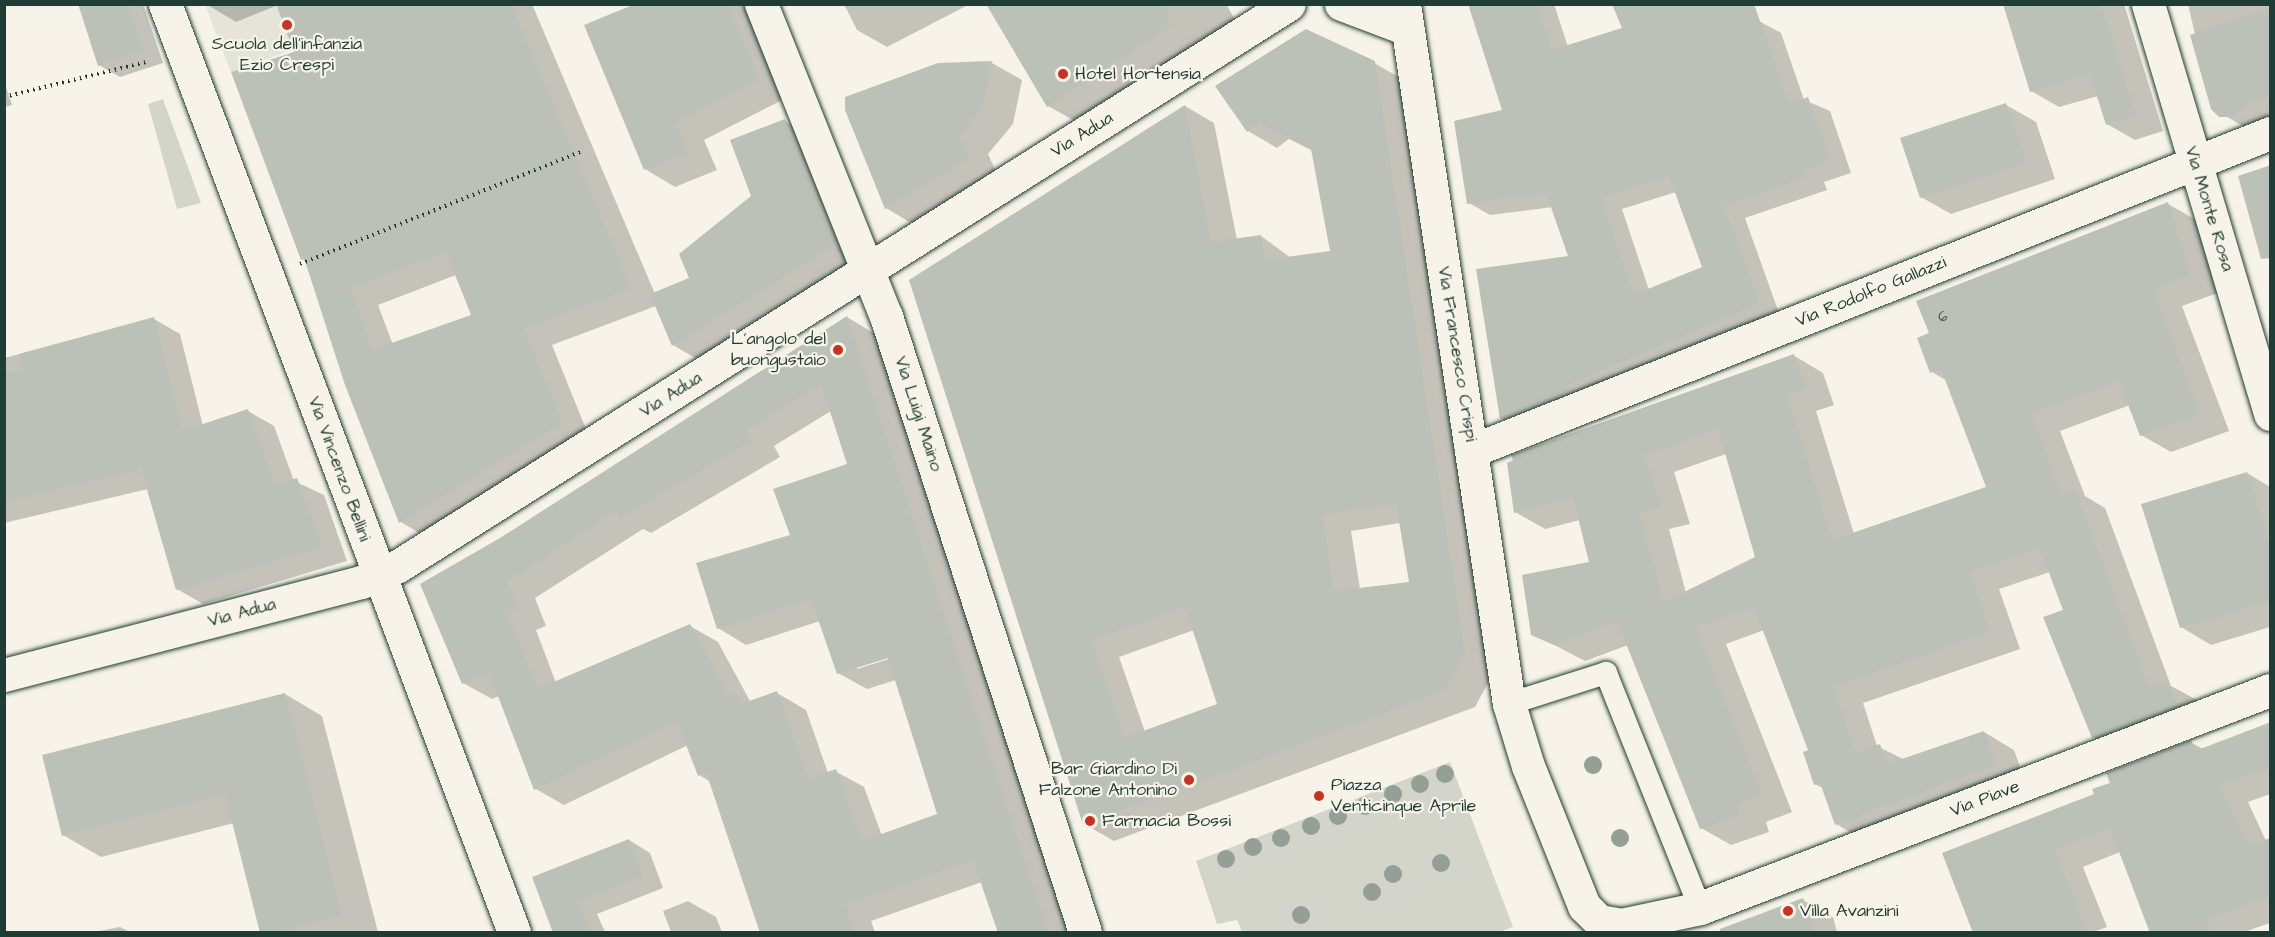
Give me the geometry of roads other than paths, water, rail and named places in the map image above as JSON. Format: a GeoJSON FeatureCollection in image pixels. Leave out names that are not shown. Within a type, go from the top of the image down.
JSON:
{"type":"FeatureCollection","features":[{"type":"Feature","properties":{"kind":"street","name":"Via Vincenzo Bellini"},"geometry":{"type":"LineString","coordinates":[[165,4],[514,933]]}},
{"type":"Feature","properties":{"kind":"street","name":"Via Luigi Maino"},"geometry":{"type":"LineString","coordinates":[[761,4],[870,269],[1085,933]]}},
{"type":"Feature","properties":{"kind":"street","name":"Via Adua"},"geometry":{"type":"LineString","coordinates":[[4,675],[361,582],[378,574],[456,532],[1289,4]]}},
{"type":"Feature","properties":{"kind":"street"},"geometry":{"type":"LineString","coordinates":[[1341,4],[1406,17]]}},
{"type":"Feature","properties":{"kind":"street","name":"Via Monte Rosa"},"geometry":{"type":"LineString","coordinates":[[2148,4],[2271,414]]}},
{"type":"Feature","properties":{"kind":"street","name":"Via Francesco Crispi"},"geometry":{"type":"LineString","coordinates":[[1406,17],[1509,704]]}},
{"type":"Feature","properties":{"kind":"street","name":"Via Rodolfo Gallazzi"},"geometry":{"type":"LineString","coordinates":[[1471,451],[2271,133]]}},
{"type":"Feature","properties":{"kind":"street","name":"Via Piave"},"geometry":{"type":"LineString","coordinates":[[1702,920],[2271,690]]}},
{"type":"Feature","properties":{"kind":"street"},"geometry":{"type":"LineString","coordinates":[[1509,704],[1528,766],[1594,927],[1702,920]]}},
{"type":"Feature","properties":{"kind":"lane"},"geometry":{"type":"LineString","coordinates":[[1509,704],[1606,673],[1702,920]]}},
{"type":"Feature","properties":{"kind":"place","name":"Scuola dell'infanzia Ezio Crespi"},"geometry":{"type":"Point","coordinates":[287,25]}},
{"type":"Feature","properties":{"kind":"place","name":"Hotel Hortensia"},"geometry":{"type":"Point","coordinates":[1063,74]}},
{"type":"Feature","properties":{"kind":"place","name":"L'angolo del buongustaio"},"geometry":{"type":"Point","coordinates":[838,350]}},
{"type":"Feature","properties":{"kind":"place","name":"Bar Giardino Di Falzone Antonino"},"geometry":{"type":"Point","coordinates":[1189,780]}},
{"type":"Feature","properties":{"kind":"place","name":"Piazza Venticinque Aprile"},"geometry":{"type":"Point","coordinates":[1319,796]}},
{"type":"Feature","properties":{"kind":"place","name":"Farmacia Bossi"},"geometry":{"type":"Point","coordinates":[1090,821]}},
{"type":"Feature","properties":{"kind":"place","name":"Villa Avanzini"},"geometry":{"type":"Point","coordinates":[1788,911]}}]}
